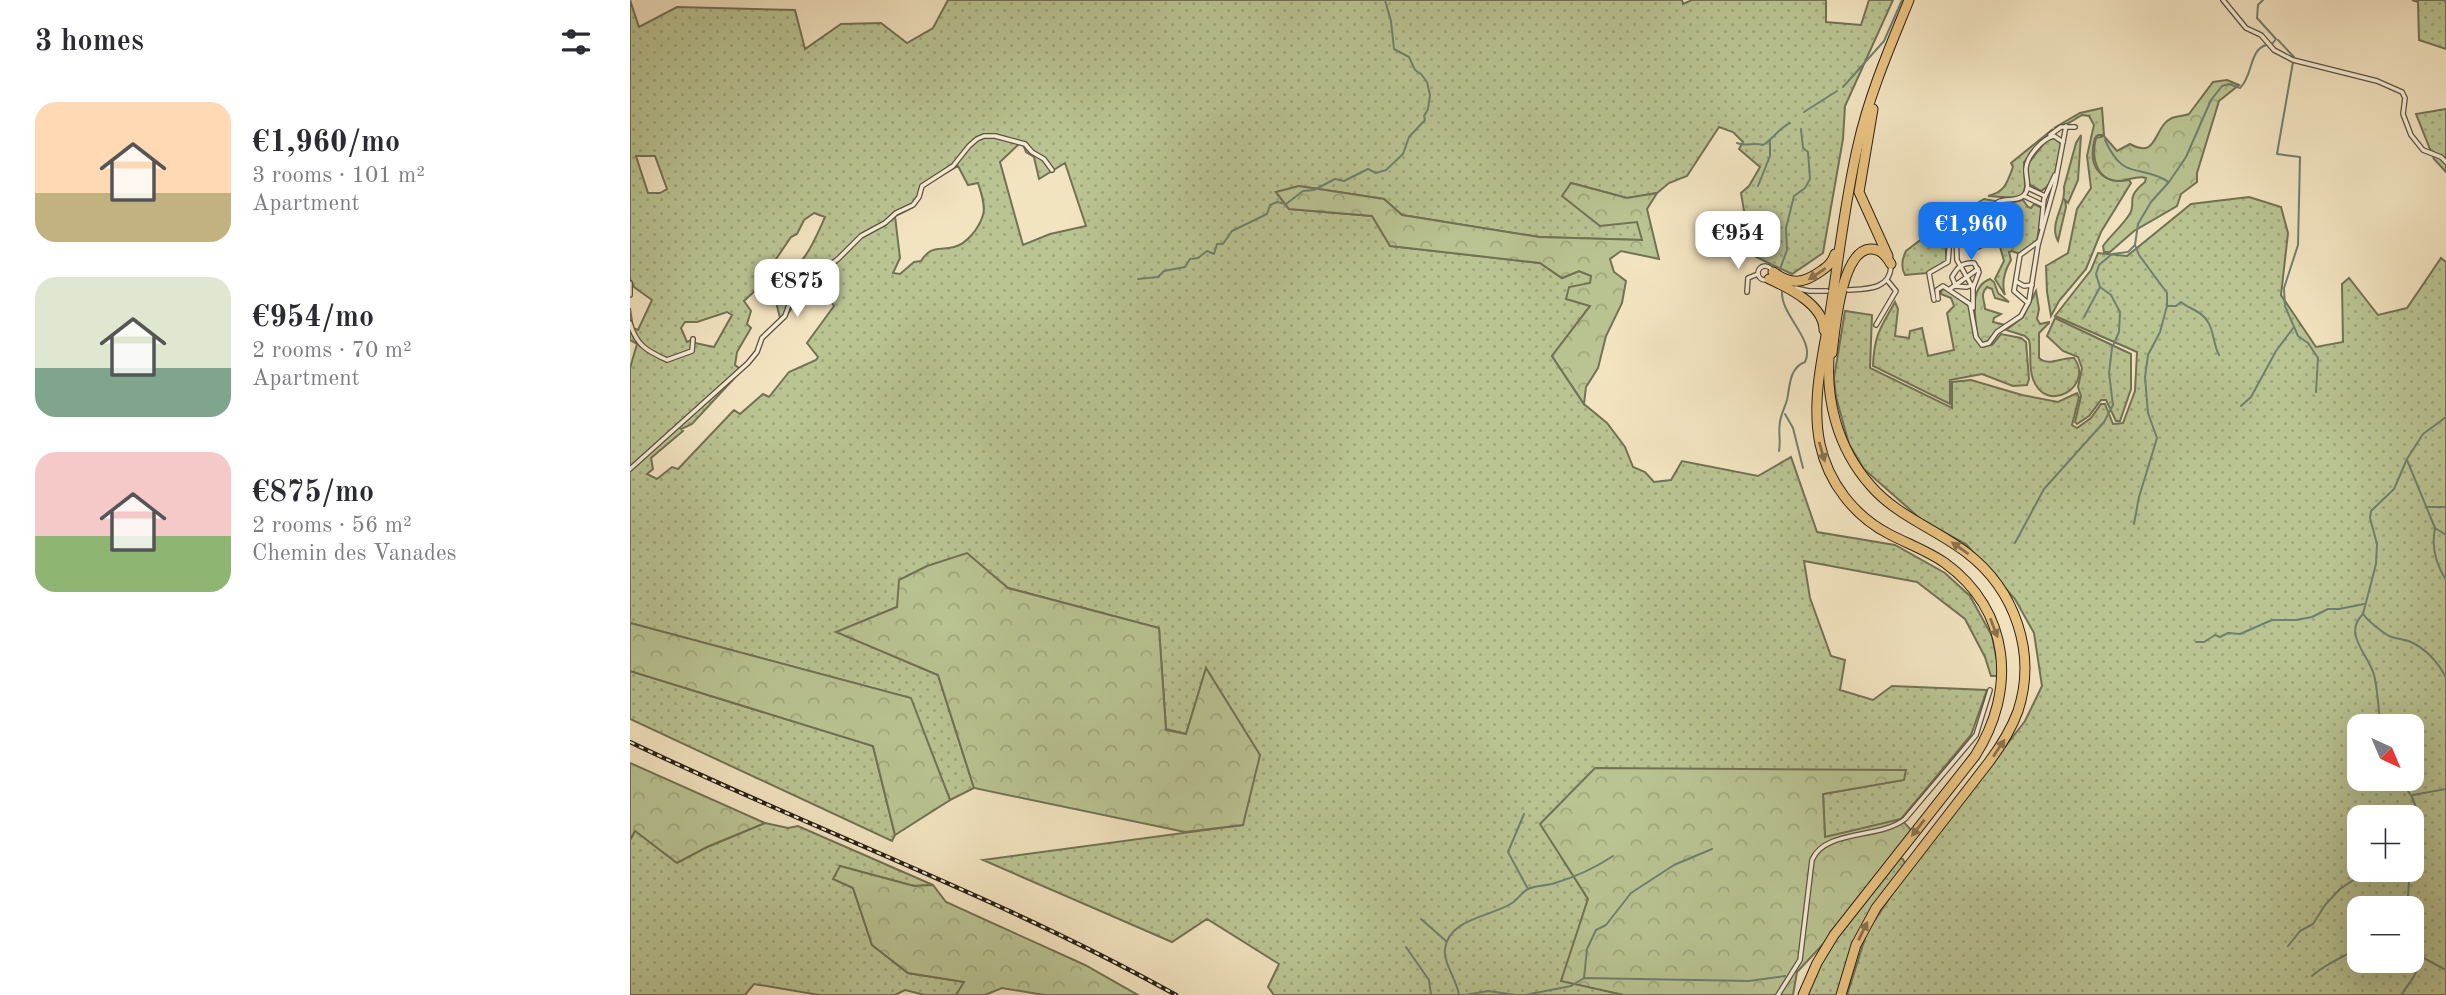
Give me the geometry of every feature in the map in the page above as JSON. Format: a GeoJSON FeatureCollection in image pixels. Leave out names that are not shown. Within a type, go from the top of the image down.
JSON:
{"type":"FeatureCollection","features":[{"type":"Feature","properties":{"kind":"highway"},"geometry":{"type":"LineString","coordinates":[[1841,995],[1856,945],[1876,908],[2006,737],[2021,698],[2025,665],[2024,648],[2017,622],[1995,579],[1968,554],[1890,504],[1859,472],[1844,447],[1834,419],[1829,350],[1857,177],[1873,109],[1913,2]]}},
{"type":"Feature","properties":{"kind":"highway"},"geometry":{"type":"LineString","coordinates":[[1817,410],[1822,358],[1858,146],[1870,102],[1913,2]]}},
{"type":"Feature","properties":{"kind":"highway"},"geometry":{"type":"LineString","coordinates":[[1873,109],[1859,192],[1891,264]]}},
{"type":"Feature","properties":{"kind":"highway"},"geometry":{"type":"LineString","coordinates":[[1771,276],[1799,283],[1830,264],[1850,191]]}},
{"type":"Feature","properties":{"kind":"highway"},"geometry":{"type":"LineString","coordinates":[[1829,374],[1849,265],[1857,254],[1871,249],[1882,253],[1891,264]]}},
{"type":"Feature","properties":{"kind":"highway"},"geometry":{"type":"LineString","coordinates":[[1771,276],[1817,310],[1823,320],[1816,383],[1817,410],[1822,453],[1829,472],[1844,497],[1874,525],[1944,562],[1978,596],[1998,637],[2003,679],[1995,718],[1985,741],[1834,935],[1816,963],[1803,995]]}},
{"type":"Feature","properties":{"kind":"street"},"geometry":{"type":"LineString","coordinates":[[2223,0],[2246,28],[2261,35],[2274,50],[2293,60],[2377,81],[2402,92],[2405,98],[2403,114],[2411,135],[2423,150],[2441,157],[2446,162]]}},
{"type":"Feature","properties":{"kind":"street"},"geometry":{"type":"LineString","coordinates":[[1956,234],[1959,266],[1973,287],[1976,337],[1979,343],[1985,345],[1997,332],[2019,318],[2028,303],[2066,125]]}},
{"type":"Feature","properties":{"kind":"street"},"geometry":{"type":"LineString","coordinates":[[2024,196],[2027,187],[2027,162],[2055,131],[2066,125],[2075,127]]}},
{"type":"Feature","properties":{"kind":"street"},"geometry":{"type":"LineString","coordinates":[[630,468],[748,363],[757,352],[763,337],[785,316],[790,302],[812,278],[838,259],[861,236],[885,223],[895,213],[913,205],[922,186],[953,166],[977,139],[995,136],[1023,142],[1031,152],[1044,159],[1052,170]]}},
{"type":"Feature","properties":{"kind":"street"},"geometry":{"type":"LineString","coordinates":[[2046,139],[2054,136],[2063,142]]}},
{"type":"Feature","properties":{"kind":"street"},"geometry":{"type":"LineString","coordinates":[[2042,235],[2045,196],[2058,170]]}},
{"type":"Feature","properties":{"kind":"street"},"geometry":{"type":"LineString","coordinates":[[2027,187],[2045,196]]}},
{"type":"Feature","properties":{"kind":"street"},"geometry":{"type":"LineString","coordinates":[[1956,234],[1973,248],[1996,239],[2000,231],[1996,207],[1998,202],[2024,196],[2043,205]]}},
{"type":"Feature","properties":{"kind":"street"},"geometry":{"type":"LineString","coordinates":[[1956,234],[1948,240],[1947,263],[1930,272],[1936,300],[1939,288],[1943,286],[1973,287]]}},
{"type":"Feature","properties":{"kind":"street"},"geometry":{"type":"LineString","coordinates":[[2028,303],[2015,294],[2021,254],[2040,241]]}},
{"type":"Feature","properties":{"kind":"street"},"geometry":{"type":"LineString","coordinates":[[1968,303],[1979,274],[1975,264],[1968,262],[1959,266],[1952,276],[1952,286],[1968,303],[1973,308]]}},
{"type":"Feature","properties":{"kind":"street"},"geometry":{"type":"LineString","coordinates":[[1847,290],[1873,288],[1887,280],[1891,264]]}},
{"type":"Feature","properties":{"kind":"street"},"geometry":{"type":"LineString","coordinates":[[1747,292],[1748,278],[1758,274],[1760,268],[1765,265],[1770,267],[1771,276]]}},
{"type":"Feature","properties":{"kind":"street"},"geometry":{"type":"LineString","coordinates":[[1952,286],[1978,269]]}},
{"type":"Feature","properties":{"kind":"street"},"geometry":{"type":"LineString","coordinates":[[1758,274],[1762,279],[1771,276],[1802,290],[1827,291]]}},
{"type":"Feature","properties":{"kind":"street"},"geometry":{"type":"LineString","coordinates":[[1876,325],[1896,291],[1887,280]]}},
{"type":"Feature","properties":{"kind":"street"},"geometry":{"type":"LineString","coordinates":[[2017,282],[2024,286],[2032,285]]}},
{"type":"Feature","properties":{"kind":"street"},"geometry":{"type":"LineString","coordinates":[[630,283],[630,295]]}},
{"type":"Feature","properties":{"kind":"street"},"geometry":{"type":"LineString","coordinates":[[630,323],[637,342],[667,360],[692,351],[693,339]]}},
{"type":"Feature","properties":{"kind":"street"},"geometry":{"type":"LineString","coordinates":[[1779,995],[1800,960],[1812,860],[1816,852],[1830,843],[1891,827],[1905,819],[1976,735],[1990,690]]}},
{"type":"Feature","properties":{"kind":"green space"},"geometry":{"type":"Polygon","coordinates":[[[630,0],[639,27],[677,7],[795,10],[805,49],[841,24],[881,23],[907,43],[933,28],[948,0],[1682,0],[1683,4],[1692,0],[1826,0],[1826,22],[1861,25],[1869,0],[1893,0],[1845,106],[1843,139],[1823,253],[1792,274],[1729,244],[1734,219],[1745,217],[1741,193],[1749,186],[1760,167],[1739,149],[1743,142],[1733,132],[1719,127],[1687,176],[1669,183],[1657,193],[1627,198],[1571,183],[1563,196],[1638,222],[1643,240],[1539,237],[1402,215],[1384,199],[1299,186],[1276,192],[1289,209],[1372,216],[1391,246],[1540,263],[1562,278],[1579,271],[1592,276],[1590,306],[1552,356],[1584,404],[1607,423],[1625,447],[1633,467],[1645,472],[1654,482],[1671,480],[1682,461],[1758,476],[1791,457],[1817,532],[1895,545],[1945,573],[1970,596],[1992,636],[2000,676],[1991,676],[1985,657],[1965,619],[1917,582],[1804,561],[1810,598],[1831,656],[1845,660],[1840,690],[1873,700],[1892,686],[1987,690],[1971,735],[1901,819],[1825,838],[1823,794],[1903,780],[1541,824],[1588,899],[1562,980],[1624,995],[1274,995],[1268,987],[1279,964],[1207,919],[1172,942],[983,860],[1243,825],[1206,669],[1186,734],[1166,729],[1159,628],[1008,588],[967,554],[897,607],[837,632],[938,675],[974,788],[950,800],[910,698],[630,623],[630,368],[637,344],[630,340],[630,308],[633,328],[638,330],[652,300],[634,287],[630,279],[630,0]],[[1019,144],[1000,162],[1023,245],[1050,234],[1086,226],[1065,163],[1039,179],[1034,157],[1026,152],[1023,144],[1019,144]],[[636,156],[648,193],[660,193],[667,189],[655,156],[636,156]],[[958,166],[923,186],[919,199],[907,211],[895,216],[900,258],[893,273],[900,274],[932,251],[963,243],[979,225],[984,211],[978,183],[968,185],[958,166]],[[814,213],[804,220],[797,234],[791,237],[774,262],[774,276],[784,274],[800,263],[825,217],[814,213]],[[813,282],[781,322],[770,288],[759,287],[744,301],[751,311],[747,324],[751,328],[737,352],[735,365],[742,370],[692,424],[681,429],[683,431],[651,458],[653,469],[647,474],[657,479],[672,467],[678,469],[734,410],[740,414],[763,394],[769,397],[789,372],[816,360],[818,357],[807,343],[834,306],[823,289],[813,282]],[[727,312],[697,322],[685,322],[681,328],[687,342],[694,338],[695,343],[714,347],[732,315],[727,312]]]}},
{"type":"Feature","properties":{"kind":"green space"},"geometry":{"type":"Polygon","coordinates":[[[2412,0],[2446,0],[2446,49],[2419,40],[2418,2],[2412,0]]]}},
{"type":"Feature","properties":{"kind":"green space"},"geometry":{"type":"Polygon","coordinates":[[[2227,80],[2239,85],[2219,101],[2197,173],[2197,182],[2181,194],[2177,206],[2134,231],[2110,252],[2104,252],[2103,246],[2129,215],[2134,193],[2146,178],[2118,181],[2105,177],[2095,160],[2096,138],[2104,136],[2117,151],[2130,144],[2146,148],[2155,140],[2166,122],[2189,114],[2213,82],[2227,80]]]}},
{"type":"Feature","properties":{"kind":"green space"},"geometry":{"type":"Polygon","coordinates":[[[2102,108],[2104,135],[2095,138],[2095,165],[2103,176],[2129,180],[2131,183],[2101,232],[2086,269],[2059,301],[2051,316],[2046,266],[2068,253],[2077,209],[2091,188],[2087,156],[2094,125],[2089,116],[2082,115],[2054,128],[2080,113],[2102,108]]]}},
{"type":"Feature","properties":{"kind":"green space"},"geometry":{"type":"Polygon","coordinates":[[[2446,109],[2446,172],[2434,159],[2416,114],[2446,109]]]}},
{"type":"Feature","properties":{"kind":"green space"},"geometry":{"type":"Polygon","coordinates":[[[2053,129],[2024,162],[2023,194],[2016,198],[1988,196],[2005,186],[2013,167],[2011,163],[2053,129]]]}},
{"type":"Feature","properties":{"kind":"green space"},"geometry":{"type":"Polygon","coordinates":[[[2081,135],[2078,180],[2068,203],[2065,200],[2066,207],[2058,241],[2056,221],[2076,143],[2081,135]]]}},
{"type":"Feature","properties":{"kind":"green space"},"geometry":{"type":"Polygon","coordinates":[[[2053,137],[2061,144],[2058,164],[2054,177],[2041,191],[2029,184],[2027,165],[2046,141],[2053,137]]]}},
{"type":"Feature","properties":{"kind":"green space"},"geometry":{"type":"Polygon","coordinates":[[[1571,183],[1627,198],[1657,193],[1647,209],[1659,259],[1621,251],[1610,259],[1614,272],[1626,281],[1622,303],[1606,336],[1598,368],[1586,387],[1584,404],[1552,356],[1590,306],[1566,299],[1569,287],[1590,283],[1591,276],[1579,271],[1562,278],[1540,263],[1390,246],[1372,216],[1289,209],[1276,192],[1299,186],[1384,199],[1402,215],[1539,237],[1642,240],[1637,222],[1600,226],[1562,196],[1571,183]]]}},
{"type":"Feature","properties":{"kind":"green space"},"geometry":{"type":"Polygon","coordinates":[[[2249,197],[2281,207],[2288,233],[2281,295],[2316,347],[2343,342],[2342,284],[2349,278],[2378,315],[2407,308],[2441,258],[2446,262],[2446,995],[1847,995],[1867,932],[1899,884],[2025,721],[2042,686],[2034,633],[2015,599],[1966,544],[1924,522],[1864,469],[1849,444],[1836,397],[1834,378],[1845,311],[1872,315],[1870,368],[1952,408],[1952,382],[1971,380],[2058,402],[2077,393],[2079,397],[2072,425],[2077,428],[2091,418],[2101,404],[2105,404],[2113,424],[2123,423],[2135,391],[2137,352],[2055,316],[2091,270],[2098,253],[2127,256],[2191,204],[2249,197]]]}},
{"type":"Feature","properties":{"kind":"green space"},"geometry":{"type":"Polygon","coordinates":[[[1984,199],[1995,201],[1998,228],[1995,239],[1974,247],[1968,244],[1962,234],[1955,231],[1948,236],[1946,242],[1937,227],[1984,199]]]}},
{"type":"Feature","properties":{"kind":"green space"},"geometry":{"type":"Polygon","coordinates":[[[2023,200],[2028,207],[2031,208],[2034,204],[2042,208],[2037,241],[2020,254],[2009,252],[2011,260],[2003,282],[2005,295],[1995,279],[2004,261],[1999,243],[2002,231],[2000,205],[2023,200]]]}},
{"type":"Feature","properties":{"kind":"green space"},"geometry":{"type":"Polygon","coordinates":[[[1935,229],[1945,244],[1947,261],[1927,273],[1905,275],[1902,263],[1906,251],[1935,229]]]}},
{"type":"Feature","properties":{"kind":"green space"},"geometry":{"type":"Polygon","coordinates":[[[1990,279],[1998,293],[2009,302],[1995,298],[1992,289],[1987,287],[1985,290],[1985,309],[2001,314],[1994,318],[1993,322],[2005,325],[1984,343],[1978,339],[1975,305],[1978,290],[1990,279]]]}},
{"type":"Feature","properties":{"kind":"green space"},"geometry":{"type":"Polygon","coordinates":[[[1945,288],[1970,307],[1974,337],[1981,346],[1992,345],[2001,334],[2021,338],[2026,342],[2029,379],[2027,385],[2013,386],[1982,374],[1950,380],[1950,404],[1873,366],[1879,332],[1895,302],[1898,309],[1895,336],[1909,338],[1910,331],[1922,328],[1928,356],[1954,350],[1947,313],[1954,306],[1951,298],[1941,294],[1941,290],[1945,288]]]}},
{"type":"Feature","properties":{"kind":"green space"},"geometry":{"type":"Polygon","coordinates":[[[2036,291],[2039,309],[2037,319],[2040,324],[2049,322],[2039,333],[2039,358],[2051,362],[2074,358],[2079,368],[2074,387],[2057,396],[2039,390],[2033,379],[2029,340],[2006,330],[2023,317],[2036,291]]]}},
{"type":"Feature","properties":{"kind":"green space"},"geometry":{"type":"Polygon","coordinates":[[[2055,318],[2131,354],[2131,389],[2120,421],[2116,421],[2106,400],[2101,400],[2089,416],[2077,424],[2075,422],[2081,396],[2078,387],[2082,368],[2078,357],[2063,351],[2047,336],[2055,318]]]}},
{"type":"Feature","properties":{"kind":"green space"},"geometry":{"type":"Polygon","coordinates":[[[967,553],[1008,588],[1159,628],[1166,730],[1186,734],[1206,668],[1260,755],[1243,825],[1185,832],[974,788],[938,675],[836,632],[897,607],[899,580],[927,566],[967,553]]]}},
{"type":"Feature","properties":{"kind":"green space"},"geometry":{"type":"Polygon","coordinates":[[[630,623],[911,698],[950,800],[895,835],[873,746],[630,671],[630,623]]]}},
{"type":"Feature","properties":{"kind":"green space"},"geometry":{"type":"Polygon","coordinates":[[[630,671],[873,746],[895,835],[892,841],[630,719],[630,671]]]}},
{"type":"Feature","properties":{"kind":"green space"},"geometry":{"type":"Polygon","coordinates":[[[630,763],[765,823],[707,847],[677,863],[635,831],[630,840],[630,763]]]}},
{"type":"Feature","properties":{"kind":"green space"},"geometry":{"type":"Polygon","coordinates":[[[1595,768],[1906,770],[1904,780],[1823,794],[1825,837],[1901,819],[1912,831],[1828,939],[1797,972],[1793,995],[1624,995],[1561,981],[1588,899],[1540,824],[1595,768]]]}},
{"type":"Feature","properties":{"kind":"green space"},"geometry":{"type":"Polygon","coordinates":[[[765,823],[788,828],[798,826],[933,885],[914,886],[840,866],[853,888],[872,945],[908,973],[965,982],[956,995],[925,995],[905,990],[895,995],[819,995],[754,984],[745,995],[630,995],[630,840],[635,830],[677,862],[765,823]]]}},
{"type":"Feature","properties":{"kind":"green space"},"geometry":{"type":"Polygon","coordinates":[[[1898,858],[1903,859],[1905,864],[1881,895],[1839,995],[1806,995],[1828,949],[1898,858]]]}},
{"type":"Feature","properties":{"kind":"green space"},"geometry":{"type":"Polygon","coordinates":[[[840,866],[914,886],[933,885],[946,902],[1085,965],[1138,995],[1044,995],[1002,988],[985,995],[956,995],[964,982],[908,973],[872,945],[853,888],[833,879],[840,866]]]}},
{"type":"Feature","properties":{"kind":"waterway"},"geometry":{"type":"LineString","coordinates":[[1138,279],[1158,277],[1164,271],[1185,267],[1190,259],[1198,258],[1207,251],[1214,254],[1217,244],[1223,244],[1232,231],[1267,214],[1270,205],[1277,202],[1286,204],[1303,191],[1314,190],[1335,179],[1344,181],[1368,169],[1376,173],[1386,170],[1403,154],[1409,137],[1425,120],[1430,95],[1427,82],[1415,70],[1409,57],[1394,49],[1391,21],[1385,0]]}},
{"type":"Feature","properties":{"kind":"waterway"},"geometry":{"type":"LineString","coordinates":[[1843,87],[1884,41],[1902,0]]}},
{"type":"Feature","properties":{"kind":"waterway"},"geometry":{"type":"LineString","coordinates":[[2263,0],[2258,5],[2257,18],[2276,39],[2272,44]]}},
{"type":"Feature","properties":{"kind":"waterway"},"geometry":{"type":"LineString","coordinates":[[2278,40],[2294,57]]}},
{"type":"Feature","properties":{"kind":"waterway"},"geometry":{"type":"LineString","coordinates":[[2134,524],[2139,497],[2157,438],[2148,413],[2145,377],[2148,355],[2160,332],[2167,306],[2167,293],[2139,255],[2135,245],[2138,224],[2151,202],[2186,157],[2211,100],[2222,86],[2229,84],[2240,88],[2257,52],[2266,45]]}},
{"type":"Feature","properties":{"kind":"waterway"},"geometry":{"type":"LineString","coordinates":[[2293,62],[2277,154],[2300,157],[2298,245],[2284,288],[2285,306],[2298,336],[2308,343],[2318,358],[2316,392]]}},
{"type":"Feature","properties":{"kind":"waterway"},"geometry":{"type":"LineString","coordinates":[[1804,112],[1837,91]]}},
{"type":"Feature","properties":{"kind":"waterway"},"geometry":{"type":"LineString","coordinates":[[1737,143],[1763,145],[1790,123]]}},
{"type":"Feature","properties":{"kind":"waterway"},"geometry":{"type":"LineString","coordinates":[[1780,269],[1787,250],[1786,228],[1794,196],[1805,188],[1810,179],[1808,152],[1803,148],[1801,129]]}},
{"type":"Feature","properties":{"kind":"waterway"},"geometry":{"type":"LineString","coordinates":[[2105,140],[2112,153],[2125,167],[2158,176],[2169,182]]}},
{"type":"Feature","properties":{"kind":"waterway"},"geometry":{"type":"LineString","coordinates":[[1758,186],[1770,156],[1770,141]]}},
{"type":"Feature","properties":{"kind":"waterway"},"geometry":{"type":"LineString","coordinates":[[2015,543],[2044,489],[2104,422],[2113,405],[2109,373],[2112,348],[2119,332],[2120,312],[2111,295],[2100,287],[2096,274],[2099,265],[2112,254],[2128,252],[2135,245]]}},
{"type":"Feature","properties":{"kind":"waterway"},"geometry":{"type":"LineString","coordinates":[[2084,317],[2100,287]]}},
{"type":"Feature","properties":{"kind":"waterway"},"geometry":{"type":"LineString","coordinates":[[1779,451],[1780,422],[1791,378],[1796,368],[1805,362],[1807,354],[1806,345],[1787,310],[1782,292]]}},
{"type":"Feature","properties":{"kind":"waterway"},"geometry":{"type":"LineString","coordinates":[[2168,306],[2176,306],[2181,302],[2202,315],[2210,326],[2219,355]]}},
{"type":"Feature","properties":{"kind":"waterway"},"geometry":{"type":"LineString","coordinates":[[2241,406],[2251,397],[2276,351],[2294,327]]}},
{"type":"Feature","properties":{"kind":"waterway"},"geometry":{"type":"LineString","coordinates":[[1785,414],[1793,428],[1803,468]]}},
{"type":"Feature","properties":{"kind":"waterway"},"geometry":{"type":"LineString","coordinates":[[2379,714],[2374,675],[2356,637],[2355,629],[2363,614],[2376,564],[2377,544],[2370,518],[2371,511],[2394,489],[2407,459],[2423,434],[2446,417]]}},
{"type":"Feature","properties":{"kind":"waterway"},"geometry":{"type":"LineString","coordinates":[[2407,460],[2435,528],[2446,535]]}},
{"type":"Feature","properties":{"kind":"waterway"},"geometry":{"type":"LineString","coordinates":[[2427,507],[2446,507]]}},
{"type":"Feature","properties":{"kind":"waterway"},"geometry":{"type":"LineString","coordinates":[[2435,529],[2435,555],[2446,580]]}},
{"type":"Feature","properties":{"kind":"waterway"},"geometry":{"type":"LineString","coordinates":[[2196,642],[2204,642],[2215,635],[2220,637],[2228,633],[2240,634],[2272,620],[2296,620],[2312,617],[2328,609],[2364,604]]}},
{"type":"Feature","properties":{"kind":"waterway"},"geometry":{"type":"LineString","coordinates":[[2364,615],[2389,636],[2422,648],[2436,662],[2446,678]]}},
{"type":"Feature","properties":{"kind":"waterway"},"geometry":{"type":"LineString","coordinates":[[2413,795],[2446,789]]}},
{"type":"Feature","properties":{"kind":"waterway"},"geometry":{"type":"LineString","coordinates":[[2408,791],[2415,805]]}},
{"type":"Feature","properties":{"kind":"waterway"},"geometry":{"type":"LineString","coordinates":[[1524,814],[1508,852],[1528,889]]}},
{"type":"Feature","properties":{"kind":"waterway"},"geometry":{"type":"LineString","coordinates":[[1584,978],[1587,949],[1596,930],[1606,925],[1631,893],[1674,865],[1712,849]]}},
{"type":"Feature","properties":{"kind":"waterway"},"geometry":{"type":"LineString","coordinates":[[1459,995],[1445,954],[1448,939],[1454,931],[1512,903],[1528,889],[1570,878],[1613,856]]}},
{"type":"Feature","properties":{"kind":"waterway"},"geometry":{"type":"LineString","coordinates":[[2288,946],[2300,931],[2313,924],[2325,905],[2350,882]]}},
{"type":"Feature","properties":{"kind":"waterway"},"geometry":{"type":"LineString","coordinates":[[2408,896],[2409,882]]}},
{"type":"Feature","properties":{"kind":"waterway"},"geometry":{"type":"LineString","coordinates":[[1421,919],[1446,941]]}},
{"type":"Feature","properties":{"kind":"waterway"},"geometry":{"type":"LineString","coordinates":[[1406,947],[1429,980],[1431,995]]}},
{"type":"Feature","properties":{"kind":"waterway"},"geometry":{"type":"LineString","coordinates":[[2312,976],[2347,954]]}},
{"type":"Feature","properties":{"kind":"waterway"},"geometry":{"type":"LineString","coordinates":[[2424,958],[2446,970]]}},
{"type":"Feature","properties":{"kind":"waterway"},"geometry":{"type":"LineString","coordinates":[[2401,995],[2415,973]]}},
{"type":"Feature","properties":{"kind":"waterway"},"geometry":{"type":"LineString","coordinates":[[1525,995],[1571,986],[1584,978],[1749,981],[1785,976]]}},
{"type":"Feature","properties":{"kind":"waterway"},"geometry":{"type":"LineString","coordinates":[[1465,995],[1488,991],[1516,995]]}},
{"type":"Feature","properties":{"kind":"railway"},"geometry":{"type":"LineString","coordinates":[[630,742],[1042,926],[1176,995]]}}]}
